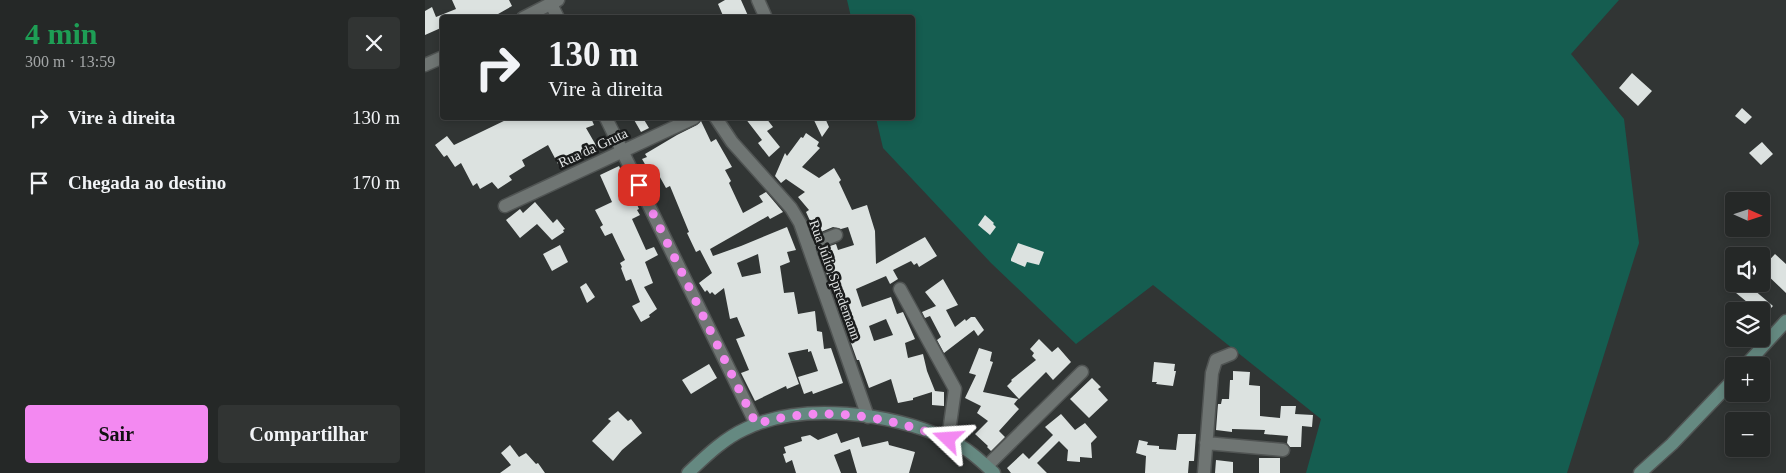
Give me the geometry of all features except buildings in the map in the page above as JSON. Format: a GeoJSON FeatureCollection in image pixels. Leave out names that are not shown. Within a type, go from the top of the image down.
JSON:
{"type":"FeatureCollection","features":[{"type":"Feature","properties":{"kind":"main road"},"geometry":{"type":"LineString","coordinates":[[1753,357],[1786,321]]}},
{"type":"Feature","properties":{"kind":"main road"},"geometry":{"type":"LineString","coordinates":[[1640,473],[1672,444],[1725,388]]}},
{"type":"Feature","properties":{"kind":"main road"},"geometry":{"type":"LineString","coordinates":[[688,473],[730,437],[756,424],[792,415],[813,414],[849,414],[915,427],[948,439],[968,451],[990,470]]}},
{"type":"Feature","properties":{"kind":"street"},"geometry":{"type":"LineString","coordinates":[[758,0],[765,15]]}},
{"type":"Feature","properties":{"kind":"street"},"geometry":{"type":"LineString","coordinates":[[529,15],[555,2],[557,15]]}},
{"type":"Feature","properties":{"kind":"street"},"geometry":{"type":"LineString","coordinates":[[425,65],[440,58]]}},
{"type":"Feature","properties":{"kind":"street"},"geometry":{"type":"LineString","coordinates":[[607,120],[756,424]]}},
{"type":"Feature","properties":{"kind":"street","name":"Rua da Gruta"},"geometry":{"type":"LineString","coordinates":[[505,206],[689,120]]}},
{"type":"Feature","properties":{"kind":"street","name":"Rua Júlio Spredemann"},"geometry":{"type":"LineString","coordinates":[[717,120],[732,142],[791,208],[800,222],[868,417]]}},
{"type":"Feature","properties":{"kind":"street"},"geometry":{"type":"LineString","coordinates":[[808,246],[836,235]]}},
{"type":"Feature","properties":{"kind":"street"},"geometry":{"type":"LineString","coordinates":[[899,288],[955,389],[948,439]]}},
{"type":"Feature","properties":{"kind":"street"},"geometry":{"type":"LineString","coordinates":[[1204,473],[1212,373],[1217,360],[1231,354]]}},
{"type":"Feature","properties":{"kind":"street"},"geometry":{"type":"LineString","coordinates":[[990,470],[1082,372]]}},
{"type":"Feature","properties":{"kind":"street"},"geometry":{"type":"LineString","coordinates":[[1206,444],[1283,450]]}},
{"type":"Feature","properties":{"kind":"green space"},"geometry":{"type":"Polygon","coordinates":[[[847,0],[1619,0],[1571,54],[1624,119],[1639,243],[1567,473],[1306,473],[1321,419],[1153,285],[1076,344],[991,263],[883,148],[876,120],[915,120],[915,15],[851,15],[847,0]]]}},
{"type":"Feature","properties":{"kind":"route"},"geometry":{"type":"LineString","coordinates":[[639,185],[756,424],[792,415],[849,414],[883,419],[921,429],[948,439]]}}]}
